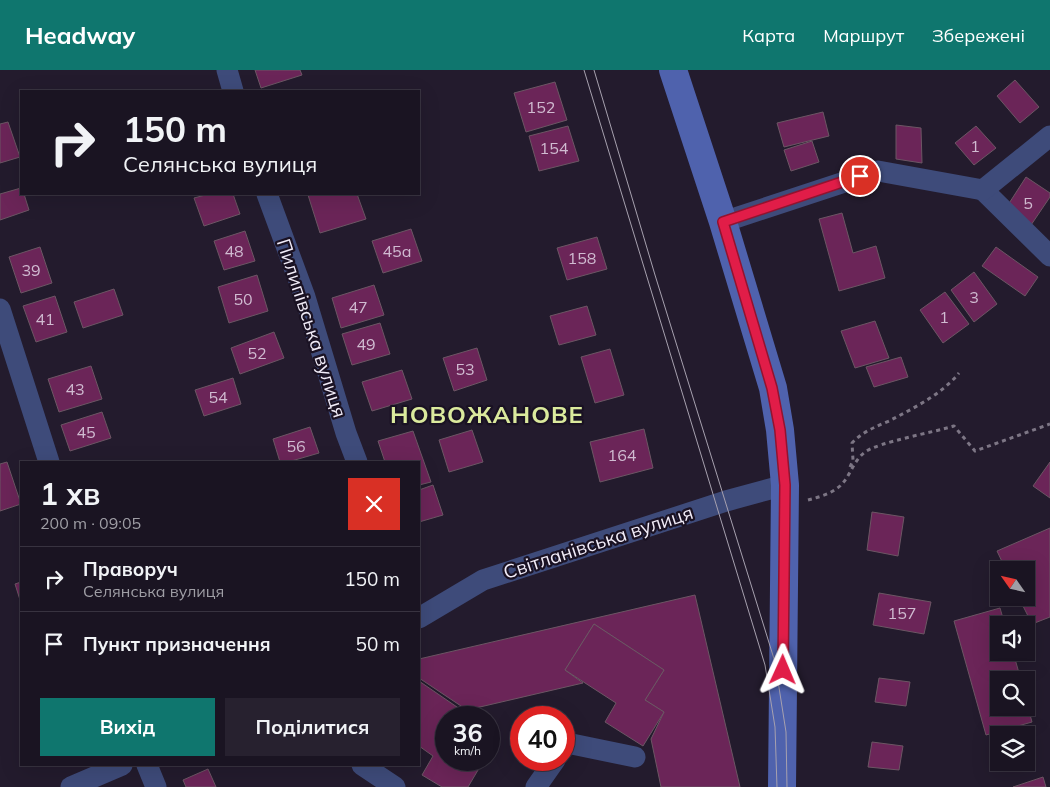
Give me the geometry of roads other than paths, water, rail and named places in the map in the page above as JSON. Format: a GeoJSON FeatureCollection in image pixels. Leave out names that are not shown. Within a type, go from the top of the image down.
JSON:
{"type":"FeatureCollection","features":[{"type":"Feature","properties":{"kind":"street"},"geometry":{"type":"LineString","coordinates":[[227,70],[233,90]]}},
{"type":"Feature","properties":{"kind":"street"},"geometry":{"type":"LineString","coordinates":[[673,70],[723,222],[772,388],[780,430],[785,496],[782,787]]}},
{"type":"Feature","properties":{"kind":"street"},"geometry":{"type":"LineString","coordinates":[[983,190],[1050,136]]}},
{"type":"Feature","properties":{"kind":"street"},"geometry":{"type":"LineString","coordinates":[[723,222],[878,171],[983,190],[1050,256]]}},
{"type":"Feature","properties":{"kind":"street","name":"Пилипівська вулиця"},"geometry":{"type":"LineString","coordinates":[[267,195],[305,297],[346,433],[357,461]]}},
{"type":"Feature","properties":{"kind":"street"},"geometry":{"type":"LineString","coordinates":[[0,309],[49,461]]}},
{"type":"Feature","properties":{"kind":"street","name":"Світланівська вулиця"},"geometry":{"type":"LineString","coordinates":[[420,614],[483,580],[726,501],[785,496]]}},
{"type":"Feature","properties":{"kind":"street"},"geometry":{"type":"LineString","coordinates":[[575,745],[635,757]]}},
{"type":"Feature","properties":{"kind":"street"},"geometry":{"type":"LineString","coordinates":[[71,787],[120,766]]}},
{"type":"Feature","properties":{"kind":"street"},"geometry":{"type":"LineString","coordinates":[[146,766],[156,787]]}},
{"type":"Feature","properties":{"kind":"street"},"geometry":{"type":"LineString","coordinates":[[364,766],[395,787]]}},
{"type":"Feature","properties":{"kind":"street"},"geometry":{"type":"LineString","coordinates":[[536,787],[547,771]]}},
{"type":"Feature","properties":{"kind":"tram line"},"geometry":{"type":"LineString","coordinates":[[584,70],[765,665],[775,727],[777,787]]}},
{"type":"Feature","properties":{"kind":"tram line"},"geometry":{"type":"LineString","coordinates":[[594,70],[655,275],[775,662],[786,732],[787,787]]}},
{"type":"Feature","properties":{"kind":"district","name":"НОВОЖАНОВЕ"},"geometry":{"type":"Point","coordinates":[487,415]}}]}
